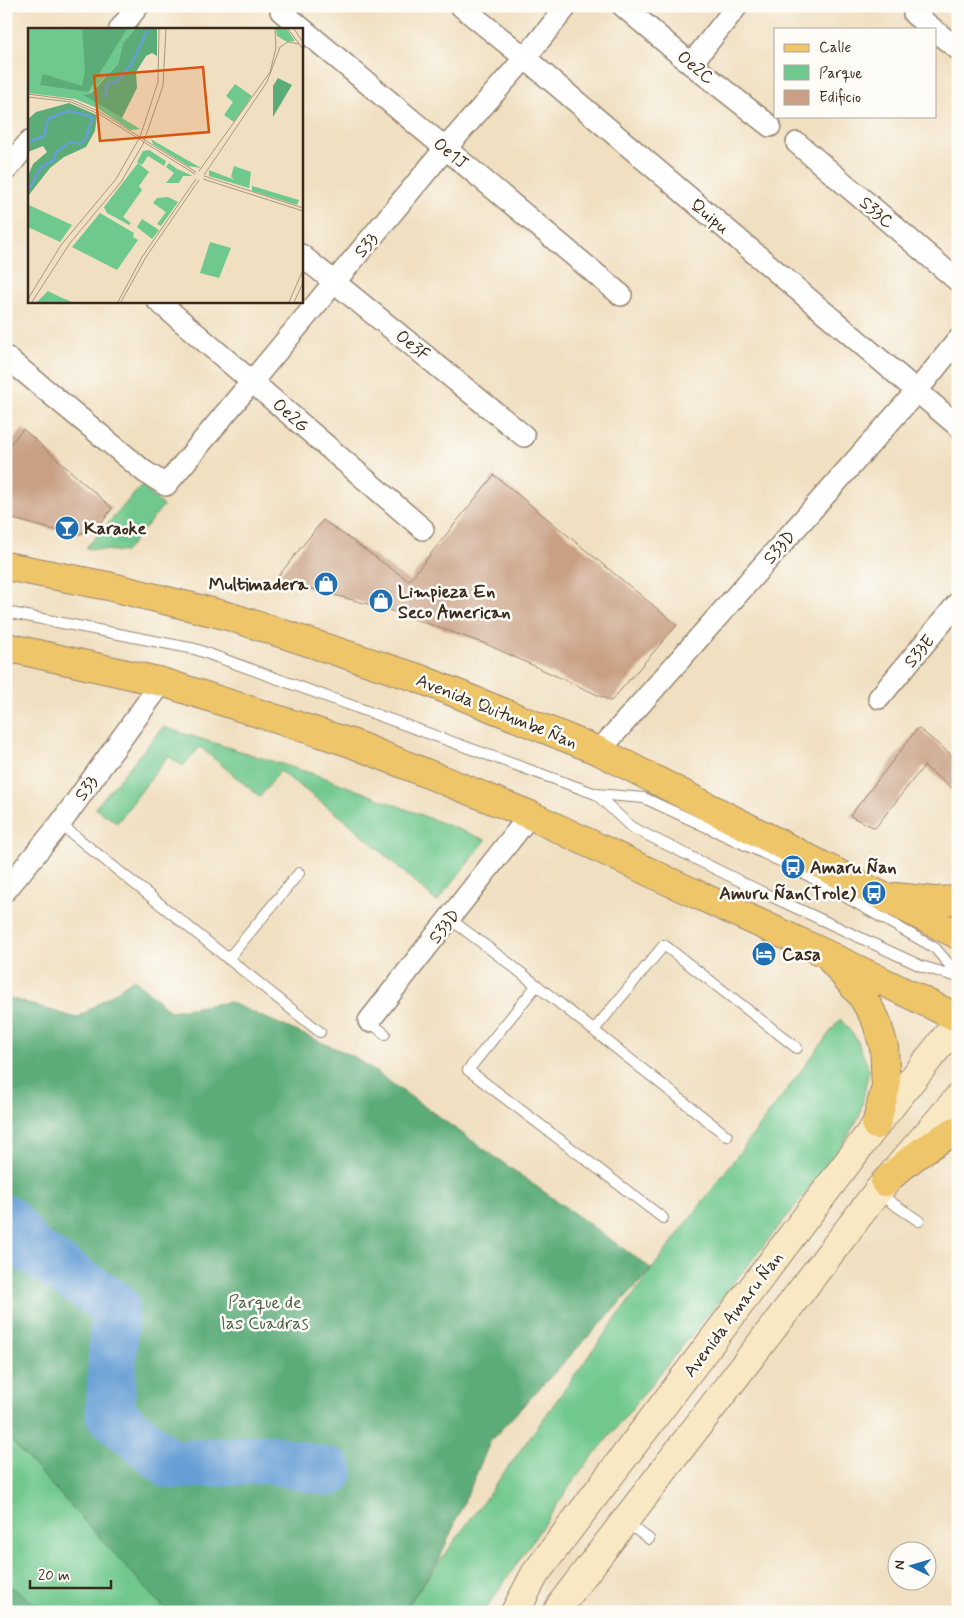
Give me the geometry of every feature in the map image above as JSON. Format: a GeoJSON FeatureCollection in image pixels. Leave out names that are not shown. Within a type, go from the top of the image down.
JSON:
{"type":"FeatureCollection","features":[{"type":"Feature","properties":{"kind":"main road","name":"Avenida Quitumbe Ñan"},"geometry":{"type":"LineString","coordinates":[[6,566],[108,586],[228,616],[418,678],[599,752],[958,935]]}},
{"type":"Feature","properties":{"kind":"main road"},"geometry":{"type":"LineString","coordinates":[[6,647],[162,682],[351,744],[530,815],[826,954],[958,1020]]}},
{"type":"Feature","properties":{"kind":"main road"},"geometry":{"type":"LineString","coordinates":[[874,893],[904,899],[958,900]]}},
{"type":"Feature","properties":{"kind":"main road"},"geometry":{"type":"LineString","coordinates":[[826,954],[862,996],[876,1020],[884,1047],[886,1086],[876,1125]]}},
{"type":"Feature","properties":{"kind":"main road","name":"Avenida Amaru Ñan"},"geometry":{"type":"LineString","coordinates":[[515,1612],[535,1574],[958,1020]]}},
{"type":"Feature","properties":{"kind":"main road"},"geometry":{"type":"LineString","coordinates":[[557,1612],[562,1602],[881,1187],[958,1098]]}},
{"type":"Feature","properties":{"kind":"main road"},"geometry":{"type":"LineString","coordinates":[[881,1187],[910,1158],[938,1139],[958,1130]]}},
{"type":"Feature","properties":{"kind":"street"},"geometry":{"type":"LineString","coordinates":[[121,28],[138,6]]}},
{"type":"Feature","properties":{"kind":"street","name":"Quipu"},"geometry":{"type":"LineString","coordinates":[[461,6],[525,58],[958,426]]}},
{"type":"Feature","properties":{"kind":"street","name":"S33"},"geometry":{"type":"LineString","coordinates":[[6,357],[145,472],[166,485],[567,6]]}},
{"type":"Feature","properties":{"kind":"street","name":"Oe2C"},"geometry":{"type":"LineString","coordinates":[[623,6],[691,64],[770,126]]}},
{"type":"Feature","properties":{"kind":"street"},"geometry":{"type":"LineString","coordinates":[[691,64],[737,6]]}},
{"type":"Feature","properties":{"kind":"street","name":"Oe1J"},"geometry":{"type":"LineString","coordinates":[[281,11],[301,28]]}},
{"type":"Feature","properties":{"kind":"street"},"geometry":{"type":"LineString","coordinates":[[914,14],[932,28]]}},
{"type":"Feature","properties":{"kind":"street","name":"Oe1J"},"geometry":{"type":"LineString","coordinates":[[302,29],[621,295]]}},
{"type":"Feature","properties":{"kind":"street"},"geometry":{"type":"LineString","coordinates":[[936,32],[958,49]]}},
{"type":"Feature","properties":{"kind":"street"},"geometry":{"type":"LineString","coordinates":[[6,170],[28,143]]}},
{"type":"Feature","properties":{"kind":"street","name":"S33C"},"geometry":{"type":"LineString","coordinates":[[797,143],[958,281]]}},
{"type":"Feature","properties":{"kind":"street","name":"Oe3F"},"geometry":{"type":"LineString","coordinates":[[302,256],[524,436]]}},
{"type":"Feature","properties":{"kind":"street","name":"Oe2G"},"geometry":{"type":"LineString","coordinates":[[159,302],[423,529]]}},
{"type":"Feature","properties":{"kind":"street","name":"S33D"},"geometry":{"type":"LineString","coordinates":[[599,752],[916,392],[958,340]]}},
{"type":"Feature","properties":{"kind":"street","name":"S33E"},"geometry":{"type":"LineString","coordinates":[[880,698],[958,603]]}},
{"type":"Feature","properties":{"kind":"street","name":"S33"},"geometry":{"type":"LineString","coordinates":[[6,890],[60,824],[162,682]]}},
{"type":"Feature","properties":{"kind":"street","name":"S33D"},"geometry":{"type":"LineString","coordinates":[[377,1028],[450,918],[530,815]]}},
{"type":"Feature","properties":{"kind":"lane"},"geometry":{"type":"LineString","coordinates":[[6,612],[195,649],[596,794],[644,798],[793,867],[935,948],[958,976]]}},
{"type":"Feature","properties":{"kind":"lane"},"geometry":{"type":"LineString","coordinates":[[596,794],[632,827],[764,893],[921,966],[958,976]]}},
{"type":"Feature","properties":{"kind":"lane"},"geometry":{"type":"LineString","coordinates":[[60,824],[320,1032]]}},
{"type":"Feature","properties":{"kind":"lane"},"geometry":{"type":"LineString","coordinates":[[228,959],[299,873]]}},
{"type":"Feature","properties":{"kind":"lane"},"geometry":{"type":"LineString","coordinates":[[450,918],[727,1136]]}},
{"type":"Feature","properties":{"kind":"lane"},"geometry":{"type":"LineString","coordinates":[[594,1030],[664,944],[797,1048]]}},
{"type":"Feature","properties":{"kind":"lane"},"geometry":{"type":"LineString","coordinates":[[537,985],[468,1070],[663,1218]]}},
{"type":"Feature","properties":{"kind":"lane"},"geometry":{"type":"LineString","coordinates":[[881,1187],[919,1221]]}},
{"type":"Feature","properties":{"kind":"lane"},"geometry":{"type":"LineString","coordinates":[[624,1521],[649,1539]]}},
{"type":"Feature","properties":{"kind":"green space"},"geometry":{"type":"Polygon","coordinates":[[[142,485],[163,506],[125,552],[86,548],[142,485]]]}},
{"type":"Feature","properties":{"kind":"green space"},"geometry":{"type":"Polygon","coordinates":[[[163,727],[323,777],[486,840],[437,902],[349,823],[280,771],[260,797],[200,747],[183,766],[168,756],[117,823],[95,808],[163,727]]]}},
{"type":"Feature","properties":{"kind":"green space","name":"Parque de las Cuadras"},"geometry":{"type":"Polygon","coordinates":[[[134,979],[170,1011],[229,1002],[355,1057],[652,1269],[491,1440],[439,1560],[403,1612],[168,1612],[6,1435],[6,997],[77,1018],[134,979]]]}},
{"type":"Feature","properties":{"kind":"green space"},"geometry":{"type":"Polygon","coordinates":[[[840,1019],[856,1038],[869,1069],[860,1115],[836,1156],[574,1480],[484,1612],[403,1612],[652,1269],[840,1019]]]}},
{"type":"Feature","properties":{"kind":"green space"},"geometry":{"type":"Polygon","coordinates":[[[6,1435],[168,1612],[6,1612],[6,1435]]]}},
{"type":"Feature","properties":{"kind":"green space"},"geometry":{"type":"Polygon","coordinates":[[[6,1583],[46,1612],[6,1612],[6,1583]]]}},
{"type":"Feature","properties":{"kind":"building"},"geometry":{"type":"Polygon","coordinates":[[[23,429],[112,508],[98,528],[79,534],[54,530],[6,517],[6,449],[23,429]]]}},
{"type":"Feature","properties":{"kind":"building"},"geometry":{"type":"Polygon","coordinates":[[[494,475],[677,625],[611,701],[486,644],[386,609],[276,579],[323,520],[409,581],[494,475]]]}},
{"type":"Feature","properties":{"kind":"building"},"geometry":{"type":"Polygon","coordinates":[[[918,728],[958,760],[958,793],[924,766],[875,828],[850,816],[918,728]]]}},
{"type":"Feature","properties":{"kind":"waterway"},"geometry":{"type":"LineString","coordinates":[[6,1219],[31,1250],[115,1305],[110,1414],[171,1465],[269,1459],[329,1472]]}},
{"type":"Feature","properties":{"kind":"place","name":"Karaoke"},"geometry":{"type":"Point","coordinates":[67,528]}},
{"type":"Feature","properties":{"kind":"place","name":"Multimadera"},"geometry":{"type":"Point","coordinates":[326,584]}},
{"type":"Feature","properties":{"kind":"place","name":"Limpieza En Seco American"},"geometry":{"type":"Point","coordinates":[381,601]}},
{"type":"Feature","properties":{"kind":"place","name":"Amaru Ñan"},"geometry":{"type":"Point","coordinates":[793,867]}},
{"type":"Feature","properties":{"kind":"place","name":"Amuru Ñan(Trole)"},"geometry":{"type":"Point","coordinates":[874,893]}},
{"type":"Feature","properties":{"kind":"place","name":"Casa"},"geometry":{"type":"Point","coordinates":[764,954]}}]}
